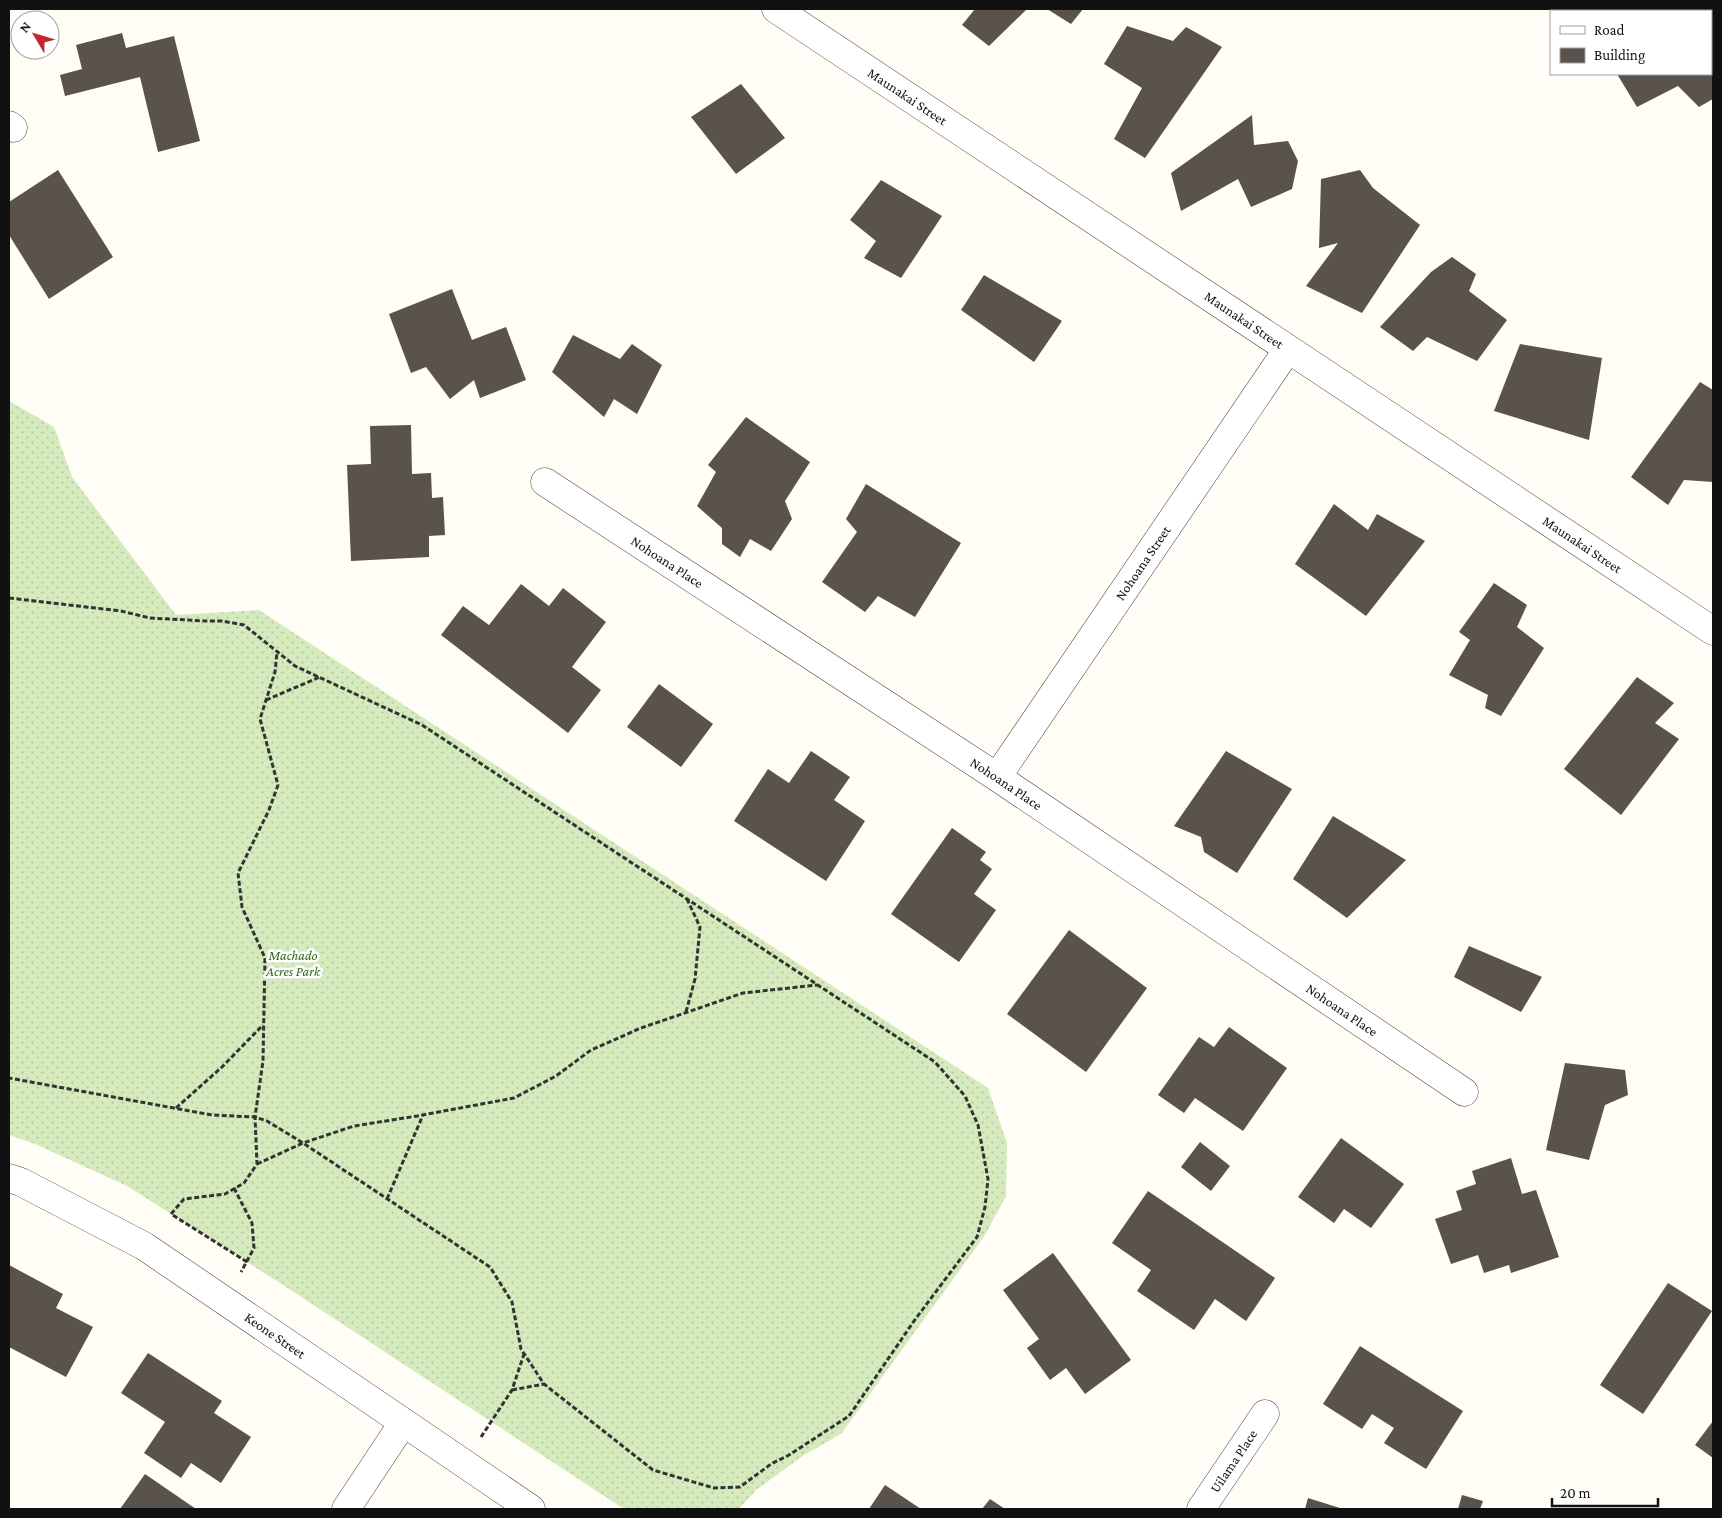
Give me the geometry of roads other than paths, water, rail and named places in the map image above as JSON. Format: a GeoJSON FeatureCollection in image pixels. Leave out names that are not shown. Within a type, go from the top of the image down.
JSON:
{"type":"FeatureCollection","features":[{"type":"Feature","properties":{"kind":"street","name":"Maunakai Street"},"geometry":{"type":"LineString","coordinates":[[776,9],[1713,631]]}},
{"type":"Feature","properties":{"kind":"street","name":"Nohoana Street"},"geometry":{"type":"LineString","coordinates":[[997,778],[1288,350]]}},
{"type":"Feature","properties":{"kind":"street","name":"Nohoana Place"},"geometry":{"type":"LineString","coordinates":[[545,482],[997,778],[1464,1092]]}},
{"type":"Feature","properties":{"kind":"street","name":"Keone Street"},"geometry":{"type":"LineString","coordinates":[[9,1178],[21,1182],[144,1246],[531,1509]]}},
{"type":"Feature","properties":{"kind":"street","name":"Uilama Place"},"geometry":{"type":"LineString","coordinates":[[1201,1509],[1265,1414]]}},
{"type":"Feature","properties":{"kind":"street"},"geometry":{"type":"LineString","coordinates":[[346,1509],[403,1423]]}},
{"type":"Feature","properties":{"kind":"park label","name":"Machado Acres Park"},"geometry":{"type":"Point","coordinates":[293,964]}}]}
